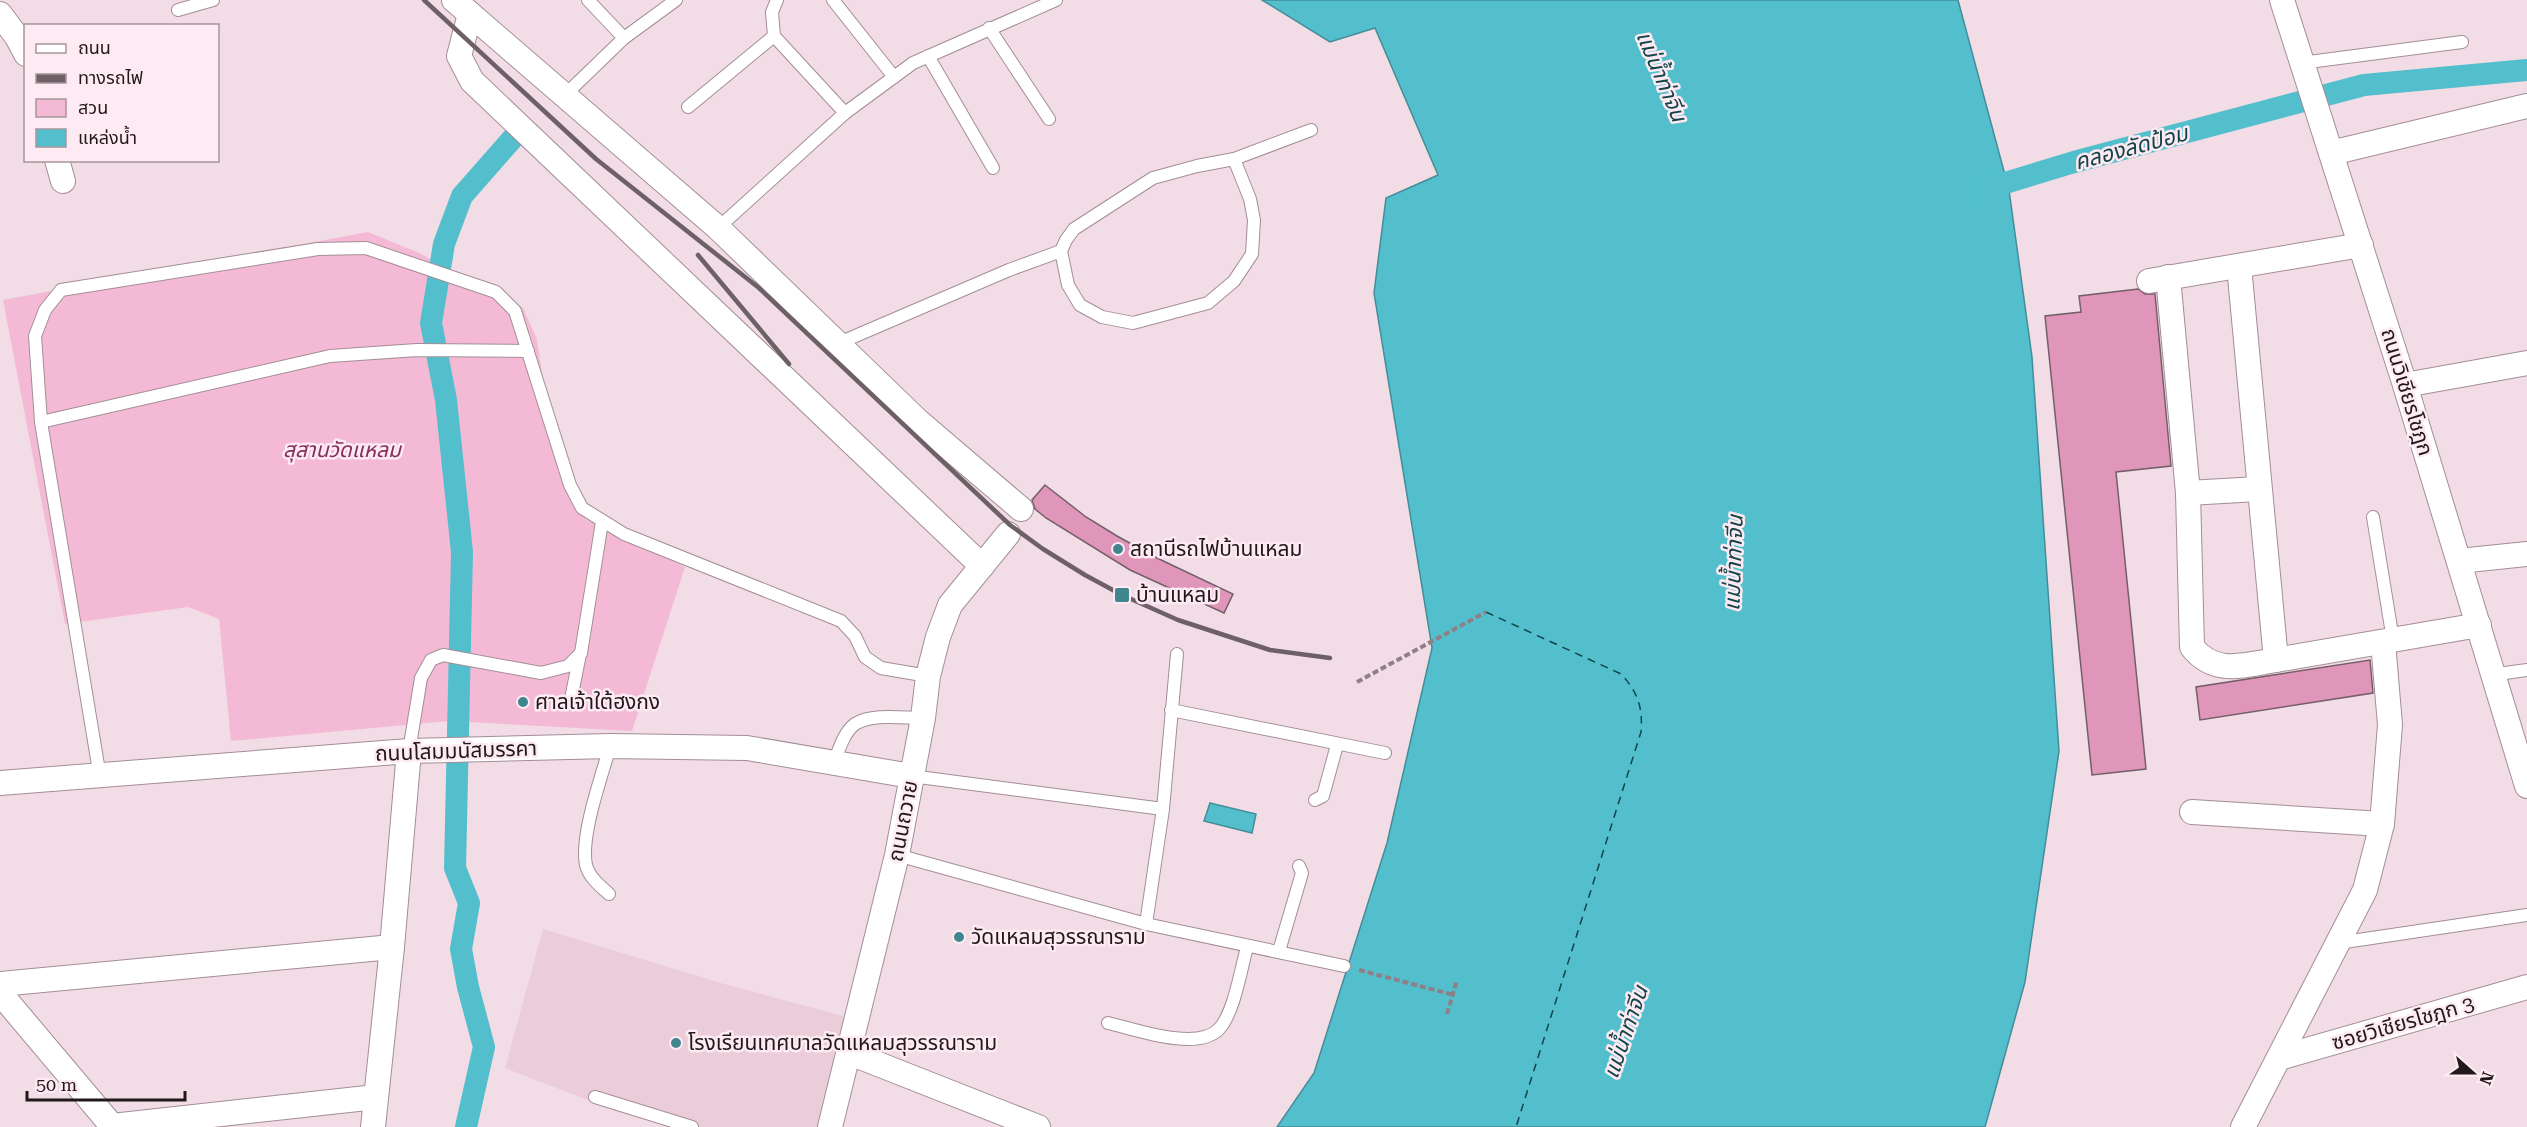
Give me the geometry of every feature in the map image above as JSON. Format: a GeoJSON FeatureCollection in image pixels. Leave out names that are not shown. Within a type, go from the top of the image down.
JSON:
{"type":"FeatureCollection","features":[{"type":"Feature","properties":{"kind":"street","name":"ถนนวิเชียรโชฎก"},"geometry":{"type":"LineString","coordinates":[[2282,0],[2405,385],[2479,625],[2492,675],[2518,726],[2527,786]]}},
{"type":"Feature","properties":{"kind":"street"},"geometry":{"type":"LineString","coordinates":[[462,7],[718,228],[919,422],[1021,508]]}},
{"type":"Feature","properties":{"kind":"street"},"geometry":{"type":"LineString","coordinates":[[462,7],[459,56],[472,81],[982,566]]}},
{"type":"Feature","properties":{"kind":"street"},"geometry":{"type":"LineString","coordinates":[[0,14],[24,50]]}},
{"type":"Feature","properties":{"kind":"street"},"geometry":{"type":"LineString","coordinates":[[2331,153],[2527,106]]}},
{"type":"Feature","properties":{"kind":"street"},"geometry":{"type":"LineString","coordinates":[[2361,245],[2158,279],[2188,493],[2192,647],[2202,660],[2221,667],[2276,660],[2479,625]]}},
{"type":"Feature","properties":{"kind":"street"},"geometry":{"type":"LineString","coordinates":[[2239,266],[2258,489],[2276,660]]}},
{"type":"Feature","properties":{"kind":"street"},"geometry":{"type":"LineString","coordinates":[[2405,385],[2527,363]]}},
{"type":"Feature","properties":{"kind":"street"},"geometry":{"type":"LineString","coordinates":[[2188,493],[2258,489]]}},
{"type":"Feature","properties":{"kind":"street","name":"ถนนถวาย"},"geometry":{"type":"LineString","coordinates":[[830,1127],[897,855],[923,718],[928,676],[950,605],[1008,534]]}},
{"type":"Feature","properties":{"kind":"street"},"geometry":{"type":"LineString","coordinates":[[2459,561],[2527,554]]}},
{"type":"Feature","properties":{"kind":"street"},"geometry":{"type":"LineString","coordinates":[[2243,1127],[2365,890],[2382,824],[2390,725],[2388,641]]}},
{"type":"Feature","properties":{"kind":"street","name":"ถนนโสมมนัสมรรคา"},"geometry":{"type":"LineString","coordinates":[[0,783],[100,777],[409,751],[610,746],[747,748],[911,776]]}},
{"type":"Feature","properties":{"kind":"street"},"geometry":{"type":"LineString","coordinates":[[373,1127],[392,948],[409,751]]}},
{"type":"Feature","properties":{"kind":"street"},"geometry":{"type":"LineString","coordinates":[[2192,812],[2382,824]]}},
{"type":"Feature","properties":{"kind":"street"},"geometry":{"type":"LineString","coordinates":[[0,984],[392,948]]}},
{"type":"Feature","properties":{"kind":"street","name":"ซอยวิเชียรโชฎก 3"},"geometry":{"type":"LineString","coordinates":[[2279,1058],[2527,987]]}},
{"type":"Feature","properties":{"kind":"street"},"geometry":{"type":"LineString","coordinates":[[0,993],[113,1126],[376,1097]]}},
{"type":"Feature","properties":{"kind":"street"},"geometry":{"type":"LineString","coordinates":[[850,1053],[1038,1127]]}},
{"type":"Feature","properties":{"kind":"lane"},"geometry":{"type":"LineString","coordinates":[[178,10],[213,0]]}},
{"type":"Feature","properties":{"kind":"lane"},"geometry":{"type":"LineString","coordinates":[[588,0],[624,38]]}},
{"type":"Feature","properties":{"kind":"lane"},"geometry":{"type":"LineString","coordinates":[[565,95],[624,38],[675,0]]}},
{"type":"Feature","properties":{"kind":"lane"},"geometry":{"type":"LineString","coordinates":[[777,0],[772,12],[774,36],[844,113]]}},
{"type":"Feature","properties":{"kind":"lane"},"geometry":{"type":"LineString","coordinates":[[832,0],[894,77]]}},
{"type":"Feature","properties":{"kind":"lane"},"geometry":{"type":"LineString","coordinates":[[718,228],[844,113],[913,63],[1056,0]]}},
{"type":"Feature","properties":{"kind":"lane"},"geometry":{"type":"LineString","coordinates":[[989,28],[1048,119]]}},
{"type":"Feature","properties":{"kind":"lane"},"geometry":{"type":"LineString","coordinates":[[688,107],[774,36]]}},
{"type":"Feature","properties":{"kind":"lane"},"geometry":{"type":"LineString","coordinates":[[2301,63],[2462,42]]}},
{"type":"Feature","properties":{"kind":"lane"},"geometry":{"type":"LineString","coordinates":[[928,56],[993,168]]}},
{"type":"Feature","properties":{"kind":"lane"},"geometry":{"type":"LineString","coordinates":[[1234,159],[1250,198],[1254,220],[1252,254],[1234,281],[1208,303],[1133,323],[1102,317],[1080,305],[1068,285],[1061,251],[1065,240],[1074,228],[1153,178],[1234,159],[1311,130]]}},
{"type":"Feature","properties":{"kind":"lane"},"geometry":{"type":"LineString","coordinates":[[100,777],[41,422],[35,336],[45,310],[61,290],[318,249],[366,248],[496,292],[515,311],[570,485],[582,508],[624,534],[821,611],[841,621],[855,636],[865,657],[881,668],[928,676]]}},
{"type":"Feature","properties":{"kind":"lane"},"geometry":{"type":"LineString","coordinates":[[839,343],[1009,270],[1061,251]]}},
{"type":"Feature","properties":{"kind":"lane"},"geometry":{"type":"LineString","coordinates":[[41,422],[330,356],[417,350],[528,351]]}},
{"type":"Feature","properties":{"kind":"lane"},"geometry":{"type":"LineString","coordinates":[[2373,517],[2388,641]]}},
{"type":"Feature","properties":{"kind":"lane"},"geometry":{"type":"LineString","coordinates":[[570,704],[581,653],[602,522]]}},
{"type":"Feature","properties":{"kind":"lane"},"geometry":{"type":"LineString","coordinates":[[409,751],[421,678],[431,660],[449,656],[541,673],[568,666],[581,653]]}},
{"type":"Feature","properties":{"kind":"lane"},"geometry":{"type":"LineString","coordinates":[[1146,924],[1163,809],[1177,654]]}},
{"type":"Feature","properties":{"kind":"lane"},"geometry":{"type":"LineString","coordinates":[[2492,675],[2527,670]]}},
{"type":"Feature","properties":{"kind":"lane"},"geometry":{"type":"LineString","coordinates":[[1171,710],[1385,753]]}},
{"type":"Feature","properties":{"kind":"lane"},"geometry":{"type":"LineString","coordinates":[[834,762],[845,737],[855,724],[871,719],[923,718]]}},
{"type":"Feature","properties":{"kind":"lane"},"geometry":{"type":"LineString","coordinates":[[1315,800],[1323,796],[1337,745]]}},
{"type":"Feature","properties":{"kind":"lane"},"geometry":{"type":"LineString","coordinates":[[609,894],[596,882],[586,866],[586,840],[610,746]]}},
{"type":"Feature","properties":{"kind":"lane"},"geometry":{"type":"LineString","coordinates":[[911,776],[1163,809]]}},
{"type":"Feature","properties":{"kind":"lane"},"geometry":{"type":"LineString","coordinates":[[897,855],[1146,924],[1344,966]]}},
{"type":"Feature","properties":{"kind":"lane"},"geometry":{"type":"LineString","coordinates":[[1279,951],[1302,873],[1299,866]]}},
{"type":"Feature","properties":{"kind":"lane"},"geometry":{"type":"LineString","coordinates":[[2338,943],[2527,915]]}},
{"type":"Feature","properties":{"kind":"lane"},"geometry":{"type":"LineString","coordinates":[[1108,1023],[1178,1039],[1203,1039],[1218,1030],[1229,1010],[1247,947]]}},
{"type":"Feature","properties":{"kind":"lane"},"geometry":{"type":"LineString","coordinates":[[595,1097],[692,1127]]}},
{"type":"Feature","properties":{"kind":"path"},"geometry":{"type":"LineString","coordinates":[[1357,682],[1486,612]]}},
{"type":"Feature","properties":{"kind":"path"},"geometry":{"type":"LineString","coordinates":[[1344,966],[1454,994]]}},
{"type":"Feature","properties":{"kind":"path"},"geometry":{"type":"LineString","coordinates":[[1448,1014],[1457,980]]}},
{"type":"Feature","properties":{"kind":"shaded area","name":"โรงเรียนเทศบาลวัดแหลมสุวรรณาราม"},"geometry":{"type":"Polygon","coordinates":[[[543,929],[724,984],[847,1017],[817,1127],[671,1127],[616,1111],[505,1068],[543,929]]]}},
{"type":"Feature","properties":{"kind":"green space","name":"สุสานวัดแหลม"},"geometry":{"type":"Polygon","coordinates":[[[368,232],[419,253],[523,308],[537,339],[553,450],[585,519],[685,567],[632,731],[449,721],[231,741],[219,619],[188,607],[65,624],[3,300],[368,232]]]}},
{"type":"Feature","properties":{"kind":"water","name":"แม่น้ำท่าจีน"},"geometry":{"type":"Polygon","coordinates":[[[1262,0],[1958,0],[2009,190],[2032,357],[2059,751],[2025,982],[1985,1127],[1277,1127],[1314,1073],[1387,843],[1432,648],[1374,293],[1386,198],[1438,175],[1375,28],[1330,42],[1262,0]]]}},
{"type":"Feature","properties":{"kind":"water"},"geometry":{"type":"Polygon","coordinates":[[[1210,803],[1256,814],[1252,833],[1204,821],[1210,803]]]}},
{"type":"Feature","properties":{"kind":"building"},"geometry":{"type":"Polygon","coordinates":[[[2138,289],[2145,294],[2155,294],[2171,466],[2116,472],[2146,769],[2092,775],[2045,316],[2081,312],[2079,296],[2138,289]]]}},
{"type":"Feature","properties":{"kind":"building","name":"สถานีรถไฟบ้านแหลม"},"geometry":{"type":"Polygon","coordinates":[[[1045,485],[1086,517],[1117,536],[1233,594],[1224,613],[1130,570],[1046,518],[1035,509],[1032,500],[1045,485]]]}},
{"type":"Feature","properties":{"kind":"building"},"geometry":{"type":"Polygon","coordinates":[[[2370,660],[2373,693],[2200,720],[2196,687],[2370,660]]]}},
{"type":"Feature","properties":{"kind":"waterway","name":"คลองลัดป้อม"},"geometry":{"type":"LineString","coordinates":[[1979,191],[2074,162],[2364,85],[2527,70]]}},
{"type":"Feature","properties":{"kind":"waterway"},"geometry":{"type":"LineString","coordinates":[[466,1127],[484,1047],[468,987],[461,949],[469,903],[455,868],[462,552],[446,400],[431,323],[444,244],[462,196],[513,138]]}},
{"type":"Feature","properties":{"kind":"ferry route"},"geometry":{"type":"LineString","coordinates":[[1486,612],[1621,674],[1632,687],[1641,715],[1641,732],[1516,1127]]}},
{"type":"Feature","properties":{"kind":"railway"},"geometry":{"type":"LineString","coordinates":[[424,0],[596,159],[759,288],[1010,525],[1043,549],[1122,595],[1178,620],[1270,650],[1330,658]]}},
{"type":"Feature","properties":{"kind":"railway"},"geometry":{"type":"LineString","coordinates":[[698,255],[789,364]]}},
{"type":"Feature","properties":{"kind":"place","name":"สถานีรถไฟบ้านแหลม"},"geometry":{"type":"Point","coordinates":[1118,549]}},
{"type":"Feature","properties":{"kind":"place","name":"บ้านแหลม"},"geometry":{"type":"Point","coordinates":[1122,595]}},
{"type":"Feature","properties":{"kind":"place","name":"ศาลเจ้าใต้ฮงกง"},"geometry":{"type":"Point","coordinates":[523,702]}},
{"type":"Feature","properties":{"kind":"place","name":"วัดแหลมสุวรรณาราม"},"geometry":{"type":"Point","coordinates":[959,937]}},
{"type":"Feature","properties":{"kind":"place","name":"โรงเรียนเทศบาลวัดแหลมสุวรรณาราม"},"geometry":{"type":"Point","coordinates":[676,1043]}}]}
